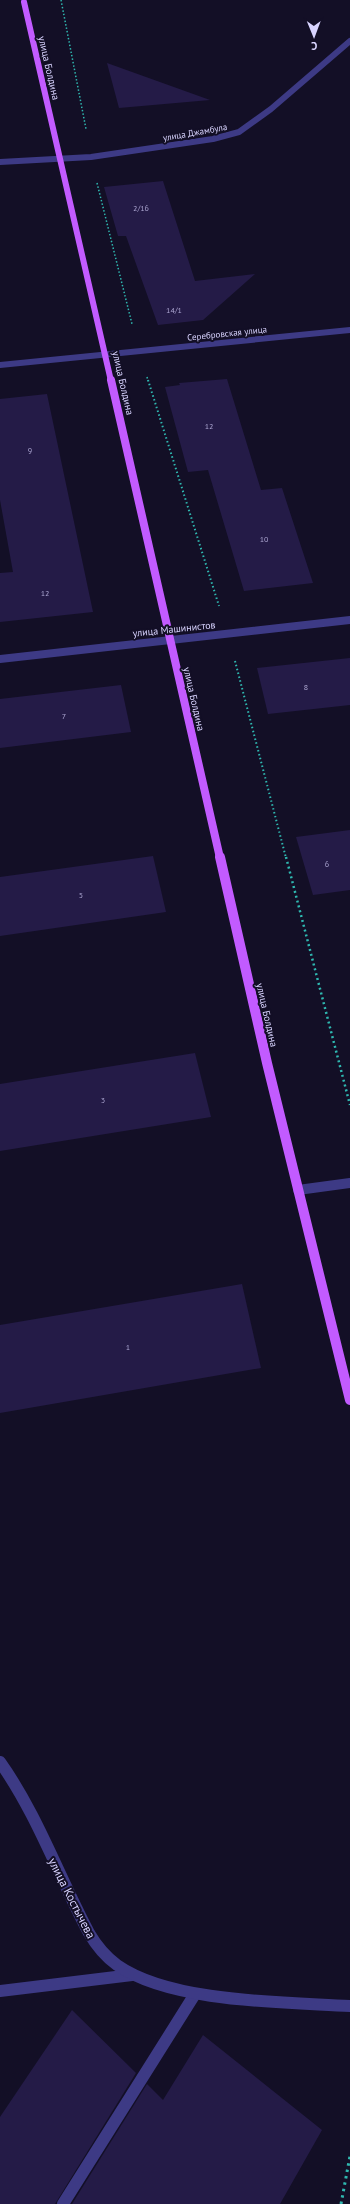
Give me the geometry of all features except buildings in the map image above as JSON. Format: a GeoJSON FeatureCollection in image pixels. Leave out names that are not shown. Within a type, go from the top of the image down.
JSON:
{"type":"FeatureCollection","features":[{"type":"Feature","properties":{"kind":"main road","name":"улица Болдина"},"geometry":{"type":"LineString","coordinates":[[23,1],[298,1190],[350,1400]]}},
{"type":"Feature","properties":{"kind":"street","name":"улица Джамбула"},"geometry":{"type":"LineString","coordinates":[[0,162],[91,157],[213,139],[239,132],[271,109],[350,41]]}},
{"type":"Feature","properties":{"kind":"street","name":"Серебровская улица"},"geometry":{"type":"LineString","coordinates":[[0,365],[106,356],[138,351],[350,330]]}},
{"type":"Feature","properties":{"kind":"street","name":"улица Машинистов"},"geometry":{"type":"LineString","coordinates":[[0,659],[350,620]]}},
{"type":"Feature","properties":{"kind":"street"},"geometry":{"type":"LineString","coordinates":[[298,1190],[350,1183]]}},
{"type":"Feature","properties":{"kind":"street","name":"улица Костычева"},"geometry":{"type":"LineString","coordinates":[[0,1762],[10,1776],[97,1947],[113,1963],[132,1975],[195,1994],[350,2006]]}},
{"type":"Feature","properties":{"kind":"street"},"geometry":{"type":"LineString","coordinates":[[0,1991],[132,1975]]}},
{"type":"Feature","properties":{"kind":"street"},"geometry":{"type":"LineString","coordinates":[[63,2204],[195,1994]]}},
{"type":"Feature","properties":{"kind":"path"},"geometry":{"type":"LineString","coordinates":[[61,0],[91,157]]}},
{"type":"Feature","properties":{"kind":"path"},"geometry":{"type":"LineString","coordinates":[[341,2204],[350,2156]]}}]}
